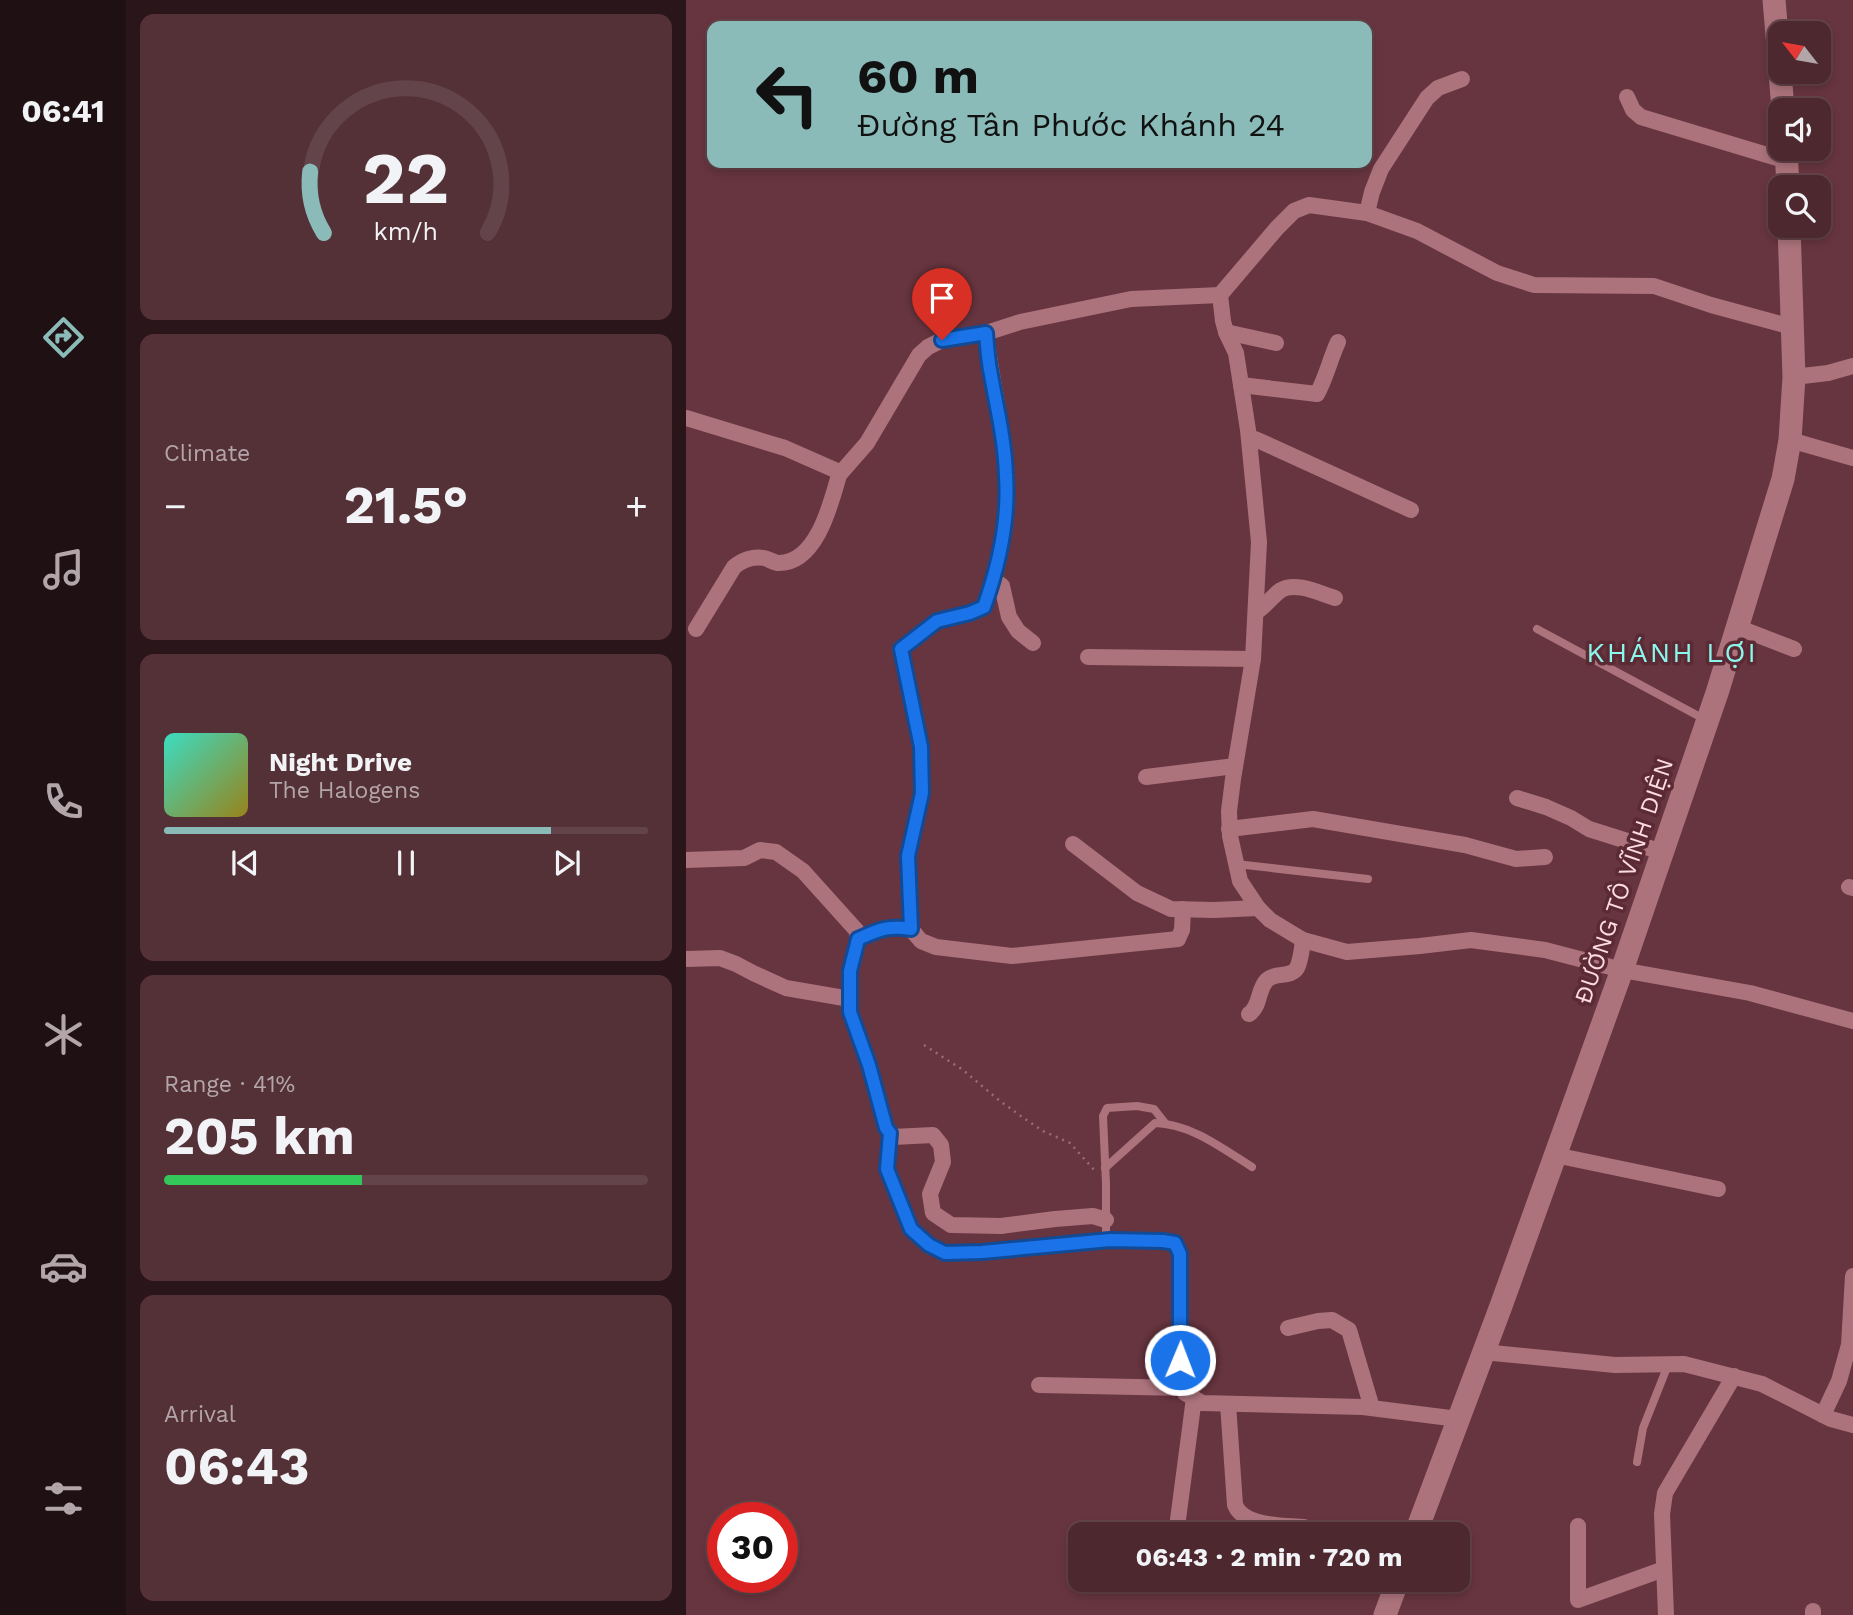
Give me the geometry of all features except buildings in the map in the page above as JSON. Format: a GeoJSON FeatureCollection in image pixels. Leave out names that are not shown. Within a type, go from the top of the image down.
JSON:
{"type":"FeatureCollection","features":[{"type":"Feature","properties":{"kind":"main road"},"geometry":{"type":"LineString","coordinates":[[1774,0],[1776,21]]}},
{"type":"Feature","properties":{"kind":"main road","name":"ĐƯỜNG TÔ VĨNH DIỆN"},"geometry":{"type":"LineString","coordinates":[[1420,1522],[1622,970],[1707,721],[1783,478],[1790,440],[1794,377],[1789,238]]}},
{"type":"Feature","properties":{"kind":"main road"},"geometry":{"type":"LineString","coordinates":[[1385,1615],[1394,1592]]}},
{"type":"Feature","properties":{"kind":"street"},"geometry":{"type":"LineString","coordinates":[[1367,214],[1381,169],[1427,98],[1437,88],[1461,79]]}},
{"type":"Feature","properties":{"kind":"street"},"geometry":{"type":"LineString","coordinates":[[1627,97],[1633,110],[1641,117],[1768,150]]}},
{"type":"Feature","properties":{"kind":"street"},"geometry":{"type":"LineString","coordinates":[[696,629],[741,560],[761,558],[779,563],[796,559],[807,551],[829,514],[839,475],[867,443],[919,355],[928,346],[942,340],[986,333],[1020,322],[1132,299],[1220,295],[1277,228],[1294,211],[1309,205],[1367,214],[1417,231],[1497,273],[1534,285],[1654,286],[1792,327]]}},
{"type":"Feature","properties":{"kind":"street"},"geometry":{"type":"LineString","coordinates":[[1220,295],[1226,332],[1236,353],[1249,439],[1259,542],[1253,659],[1235,766],[1229,829],[1240,881],[1258,908],[1270,920],[1303,940],[1347,951],[1471,940],[1545,950],[1622,970],[1750,993],[1853,1021]]}},
{"type":"Feature","properties":{"kind":"street"},"geometry":{"type":"LineString","coordinates":[[1226,332],[1276,343]]}},
{"type":"Feature","properties":{"kind":"street"},"geometry":{"type":"LineString","coordinates":[[986,333],[990,373],[1002,427],[1007,477],[1002,542],[994,580],[984,607],[937,621],[901,649],[921,747],[922,793],[908,856],[911,929],[921,941],[936,947],[1012,956],[1178,939],[1182,930],[1183,909]]}},
{"type":"Feature","properties":{"kind":"street"},"geometry":{"type":"LineString","coordinates":[[1241,385],[1317,394],[1338,342]]}},
{"type":"Feature","properties":{"kind":"street"},"geometry":{"type":"LineString","coordinates":[[1794,377],[1828,373],[1853,366]]}},
{"type":"Feature","properties":{"kind":"street"},"geometry":{"type":"LineString","coordinates":[[686,418],[785,447],[835,470],[839,475]]}},
{"type":"Feature","properties":{"kind":"street"},"geometry":{"type":"LineString","coordinates":[[1249,439],[1255,439],[1411,510]]}},
{"type":"Feature","properties":{"kind":"street"},"geometry":{"type":"LineString","coordinates":[[1790,440],[1853,458]]}},
{"type":"Feature","properties":{"kind":"street"},"geometry":{"type":"LineString","coordinates":[[994,580],[1002,586],[1006,610],[1014,625],[1033,643]]}},
{"type":"Feature","properties":{"kind":"street"},"geometry":{"type":"LineString","coordinates":[[1256,612],[1288,587],[1298,587],[1335,598]]}},
{"type":"Feature","properties":{"kind":"street"},"geometry":{"type":"LineString","coordinates":[[1737,627],[1794,649]]}},
{"type":"Feature","properties":{"kind":"street"},"geometry":{"type":"LineString","coordinates":[[1088,657],[1253,659]]}},
{"type":"Feature","properties":{"kind":"street"},"geometry":{"type":"LineString","coordinates":[[1146,777],[1235,766]]}},
{"type":"Feature","properties":{"kind":"street"},"geometry":{"type":"LineString","coordinates":[[1517,798],[1546,807],[1589,829],[1662,852]]}},
{"type":"Feature","properties":{"kind":"street"},"geometry":{"type":"LineString","coordinates":[[1229,829],[1313,819],[1465,845],[1516,859],[1545,858]]}},
{"type":"Feature","properties":{"kind":"street"},"geometry":{"type":"LineString","coordinates":[[1073,844],[1136,893],[1171,909],[1258,908]]}},
{"type":"Feature","properties":{"kind":"street"},"geometry":{"type":"LineString","coordinates":[[686,860],[744,858],[760,850],[776,852],[803,872],[857,931],[858,939],[850,971],[850,1012],[869,1065],[886,1128],[893,1137],[933,1135],[941,1145],[943,1162],[930,1194],[933,1213],[951,1225],[1001,1226],[1093,1216],[1106,1220]]}},
{"type":"Feature","properties":{"kind":"street"},"geometry":{"type":"LineString","coordinates":[[858,939],[884,928],[911,929]]}},
{"type":"Feature","properties":{"kind":"street"},"geometry":{"type":"LineString","coordinates":[[1249,1014],[1255,1009],[1264,982],[1273,976],[1291,973],[1296,969],[1303,940]]}},
{"type":"Feature","properties":{"kind":"street"},"geometry":{"type":"LineString","coordinates":[[686,960],[720,958],[786,988],[850,999]]}},
{"type":"Feature","properties":{"kind":"street"},"geometry":{"type":"LineString","coordinates":[[890,1133],[887,1169],[911,1229],[929,1245],[945,1253],[1106,1240],[1175,1243],[1180,1254],[1180,1360],[1189,1393],[1177,1522]]}},
{"type":"Feature","properties":{"kind":"street"},"geometry":{"type":"LineString","coordinates":[[1555,1155],[1718,1189]]}},
{"type":"Feature","properties":{"kind":"street"},"geometry":{"type":"LineString","coordinates":[[1823,1415],[1839,1381],[1849,1345],[1853,1276]]}},
{"type":"Feature","properties":{"kind":"street"},"geometry":{"type":"LineString","coordinates":[[1288,1328],[1332,1320],[1349,1330],[1372,1408]]}},
{"type":"Feature","properties":{"kind":"street"},"geometry":{"type":"LineString","coordinates":[[1483,1352],[1615,1365],[1684,1364],[1762,1384],[1831,1419],[1853,1425]]}},
{"type":"Feature","properties":{"kind":"street"},"geometry":{"type":"LineString","coordinates":[[1666,1615],[1662,1514],[1665,1493],[1734,1376]]}},
{"type":"Feature","properties":{"kind":"street"},"geometry":{"type":"LineString","coordinates":[[1040,1385],[1189,1393],[1202,1403],[1372,1408],[1458,1419]]}},
{"type":"Feature","properties":{"kind":"street"},"geometry":{"type":"LineString","coordinates":[[1228,1404],[1235,1505],[1238,1514],[1258,1522]]}},
{"type":"Feature","properties":{"kind":"street"},"geometry":{"type":"LineString","coordinates":[[1578,1526],[1578,1600],[1664,1569]]}},
{"type":"Feature","properties":{"kind":"lane"},"geometry":{"type":"LineString","coordinates":[[1537,629],[1707,721]]}},
{"type":"Feature","properties":{"kind":"lane"},"geometry":{"type":"LineString","coordinates":[[1236,864],[1368,879]]}},
{"type":"Feature","properties":{"kind":"lane"},"geometry":{"type":"LineString","coordinates":[[1106,1240],[1103,1116],[1107,1108],[1137,1106],[1154,1109],[1165,1123]]}},
{"type":"Feature","properties":{"kind":"lane"},"geometry":{"type":"LineString","coordinates":[[1105,1168],[1155,1123],[1170,1124],[1200,1136],[1252,1167]]}},
{"type":"Feature","properties":{"kind":"lane"},"geometry":{"type":"LineString","coordinates":[[1637,1462],[1643,1428],[1669,1364]]}},
{"type":"Feature","properties":{"kind":"path"},"geometry":{"type":"LineString","coordinates":[[924,1045],[963,1070],[1025,1119],[1043,1131],[1070,1143],[1106,1184]]}},
{"type":"Feature","properties":{"kind":"district","name":"KHÁNH LỢI"},"geometry":{"type":"Point","coordinates":[1672,652]}},
{"type":"Feature","properties":{"kind":"route"},"geometry":{"type":"LineString","coordinates":[[942,340],[986,333],[990,373],[1002,427],[1007,477],[1002,542],[984,607],[937,621],[901,649],[921,747],[922,793],[908,856],[911,929],[884,928],[858,939],[850,971],[850,1012],[869,1065],[886,1128],[890,1133],[887,1169],[911,1229],[929,1245],[945,1253],[1110,1240],[1175,1243],[1180,1254],[1181,1270],[1180,1360]]}}]}
